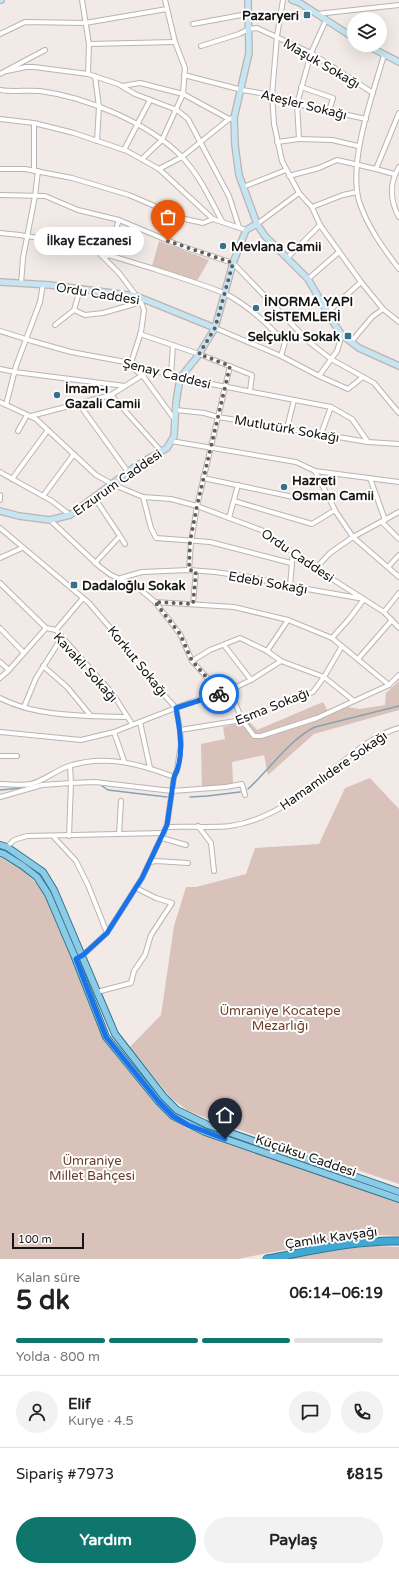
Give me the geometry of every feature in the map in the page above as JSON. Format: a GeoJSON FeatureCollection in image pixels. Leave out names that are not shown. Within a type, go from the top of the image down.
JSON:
{"type":"FeatureCollection","features":[{"type":"Feature","properties":{"kind":"highway","name":"Çamlık Kavşağı"},"geometry":{"type":"LineString","coordinates":[[267,1259],[330,1246],[399,1241]]}},
{"type":"Feature","properties":{"kind":"main road","name":"Küçüksu Caddesi"},"geometry":{"type":"LineString","coordinates":[[0,845],[7,847],[42,872],[54,890],[83,955],[115,1034],[164,1097],[177,1110],[192,1118],[228,1132],[399,1192]]}},
{"type":"Feature","properties":{"kind":"main road","name":"Küçüksu Caddesi"},"geometry":{"type":"LineString","coordinates":[[0,853],[23,866],[37,877],[48,894],[76,959],[106,1037],[159,1102],[173,1116],[188,1125],[225,1139],[399,1200]]}},
{"type":"Feature","properties":{"kind":"main road"},"geometry":{"type":"LineString","coordinates":[[76,959],[83,955]]}},
{"type":"Feature","properties":{"kind":"main road"},"geometry":{"type":"LineString","coordinates":[[225,1139],[228,1132]]}},
{"type":"Feature","properties":{"kind":"street"},"geometry":{"type":"LineString","coordinates":[[82,0],[89,44],[88,74]]}},
{"type":"Feature","properties":{"kind":"street"},"geometry":{"type":"LineString","coordinates":[[142,159],[162,140],[183,94],[185,68],[175,42],[165,0]]}},
{"type":"Feature","properties":{"kind":"street"},"geometry":{"type":"LineString","coordinates":[[248,0],[247,14],[249,29],[249,53],[242,90],[232,119],[238,168],[243,187],[257,224],[265,236],[308,279],[328,312],[332,322],[342,335],[359,348],[399,366]]}},
{"type":"Feature","properties":{"kind":"street"},"geometry":{"type":"LineString","coordinates":[[283,0],[277,36],[272,95],[274,124],[282,161],[299,193],[312,207],[320,225],[361,282],[383,309],[399,322]]}},
{"type":"Feature","properties":{"kind":"street"},"geometry":{"type":"LineString","coordinates":[[292,0],[302,2],[317,14],[347,34]]}},
{"type":"Feature","properties":{"kind":"street"},"geometry":{"type":"LineString","coordinates":[[317,14],[399,5]]}},
{"type":"Feature","properties":{"kind":"street"},"geometry":{"type":"LineString","coordinates":[[0,34],[25,22],[85,23],[167,9]]}},
{"type":"Feature","properties":{"kind":"street"},"geometry":{"type":"LineString","coordinates":[[193,24],[247,14]]}},
{"type":"Feature","properties":{"kind":"street"},"geometry":{"type":"LineString","coordinates":[[300,139],[297,104],[310,53],[326,20]]}},
{"type":"Feature","properties":{"kind":"street","name":"Maşuk Sokağı"},"geometry":{"type":"LineString","coordinates":[[249,29],[257,28],[277,36],[310,53],[373,93]]}},
{"type":"Feature","properties":{"kind":"street"},"geometry":{"type":"LineString","coordinates":[[202,46],[239,34],[249,29]]}},
{"type":"Feature","properties":{"kind":"street"},"geometry":{"type":"LineString","coordinates":[[89,44],[175,42]]}},
{"type":"Feature","properties":{"kind":"street"},"geometry":{"type":"LineString","coordinates":[[0,74],[45,50]]}},
{"type":"Feature","properties":{"kind":"street"},"geometry":{"type":"LineString","coordinates":[[379,52],[399,62]]}},
{"type":"Feature","properties":{"kind":"street"},"geometry":{"type":"LineString","coordinates":[[384,55],[358,146],[357,192],[370,227],[399,269]]}},
{"type":"Feature","properties":{"kind":"street"},"geometry":{"type":"LineString","coordinates":[[7,71],[34,67],[88,74],[118,84],[136,94],[177,110],[188,119],[200,141],[229,196],[239,227]]}},
{"type":"Feature","properties":{"kind":"street","name":"Ateşler Sokağı"},"geometry":{"type":"LineString","coordinates":[[184,75],[242,90],[272,95],[297,104],[366,119]]}},
{"type":"Feature","properties":{"kind":"street"},"geometry":{"type":"LineString","coordinates":[[95,76],[99,107],[97,140]]}},
{"type":"Feature","properties":{"kind":"street"},"geometry":{"type":"LineString","coordinates":[[122,86],[140,83],[183,94],[232,119]]}},
{"type":"Feature","properties":{"kind":"street"},"geometry":{"type":"LineString","coordinates":[[302,87],[333,98],[329,111]]}},
{"type":"Feature","properties":{"kind":"street"},"geometry":{"type":"LineString","coordinates":[[0,90],[38,91],[56,94],[126,117],[162,140],[182,157],[202,182],[222,221]]}},
{"type":"Feature","properties":{"kind":"street"},"geometry":{"type":"LineString","coordinates":[[124,150],[150,100]]}},
{"type":"Feature","properties":{"kind":"street"},"geometry":{"type":"LineString","coordinates":[[376,169],[399,114]]}},
{"type":"Feature","properties":{"kind":"street"},"geometry":{"type":"LineString","coordinates":[[0,118],[34,123],[74,133],[124,150],[159,169],[213,219],[246,230]]}},
{"type":"Feature","properties":{"kind":"street"},"geometry":{"type":"LineString","coordinates":[[159,169],[182,157],[200,141],[232,119]]}},
{"type":"Feature","properties":{"kind":"street"},"geometry":{"type":"LineString","coordinates":[[21,284],[23,258],[35,196],[36,171],[34,123]]}},
{"type":"Feature","properties":{"kind":"street"},"geometry":{"type":"LineString","coordinates":[[277,142],[300,139],[332,140],[358,146]]}},
{"type":"Feature","properties":{"kind":"street"},"geometry":{"type":"LineString","coordinates":[[289,176],[319,168],[337,160],[394,174]]}},
{"type":"Feature","properties":{"kind":"street"},"geometry":{"type":"LineString","coordinates":[[399,167],[394,174],[391,194],[394,208],[399,217]]}},
{"type":"Feature","properties":{"kind":"street"},"geometry":{"type":"LineString","coordinates":[[0,169],[25,169],[72,178],[129,195],[185,220],[203,223],[213,219]]}},
{"type":"Feature","properties":{"kind":"street"},"geometry":{"type":"LineString","coordinates":[[243,187],[286,170]]}},
{"type":"Feature","properties":{"kind":"street"},"geometry":{"type":"LineString","coordinates":[[312,207],[343,195],[357,192]]}},
{"type":"Feature","properties":{"kind":"street"},"geometry":{"type":"LineString","coordinates":[[180,378],[199,354],[215,328],[226,294],[233,263],[246,230],[257,224],[299,193]]}},
{"type":"Feature","properties":{"kind":"street"},"geometry":{"type":"LineString","coordinates":[[0,195],[45,196],[78,210],[119,220],[181,246],[233,263],[309,342],[331,359],[374,383],[399,413]]}},
{"type":"Feature","properties":{"kind":"street"},"geometry":{"type":"LineString","coordinates":[[107,256],[119,220]]}},
{"type":"Feature","properties":{"kind":"street"},"geometry":{"type":"LineString","coordinates":[[287,258],[320,225]]}},
{"type":"Feature","properties":{"kind":"street"},"geometry":{"type":"LineString","coordinates":[[0,234],[27,236],[63,243],[174,276],[226,294],[258,315],[285,342],[281,356]]}},
{"type":"Feature","properties":{"kind":"street"},"geometry":{"type":"LineString","coordinates":[[308,279],[340,252]]}},
{"type":"Feature","properties":{"kind":"street"},"geometry":{"type":"LineString","coordinates":[[99,253],[119,272],[141,302],[144,310],[140,334],[131,363],[134,369],[143,376],[175,420]]}},
{"type":"Feature","properties":{"kind":"street","name":"Ordu Caddesi"},"geometry":{"type":"LineString","coordinates":[[0,282],[43,284],[136,296],[215,328]]}},
{"type":"Feature","properties":{"kind":"street"},"geometry":{"type":"LineString","coordinates":[[328,312],[361,282]]}},
{"type":"Feature","properties":{"kind":"street"},"geometry":{"type":"LineString","coordinates":[[6,404],[15,372],[40,302],[43,284]]}},
{"type":"Feature","properties":{"kind":"street"},"geometry":{"type":"LineString","coordinates":[[55,325],[74,310],[80,288]]}},
{"type":"Feature","properties":{"kind":"street"},"geometry":{"type":"LineString","coordinates":[[74,310],[85,315],[103,313],[141,302]]}},
{"type":"Feature","properties":{"kind":"street"},"geometry":{"type":"LineString","coordinates":[[351,342],[372,317],[383,309]]}},
{"type":"Feature","properties":{"kind":"street"},"geometry":{"type":"LineString","coordinates":[[215,328],[281,356],[348,389],[363,377]]}},
{"type":"Feature","properties":{"kind":"street","name":"Şenay Caddesi"},"geometry":{"type":"LineString","coordinates":[[0,331],[71,352],[131,363],[180,378],[331,407],[352,419],[368,442]]}},
{"type":"Feature","properties":{"kind":"street"},"geometry":{"type":"LineString","coordinates":[[140,334],[199,354],[252,375],[250,391]]}},
{"type":"Feature","properties":{"kind":"street"},"geometry":{"type":"LineString","coordinates":[[319,376],[337,350],[342,335]]}},
{"type":"Feature","properties":{"kind":"street"},"geometry":{"type":"LineString","coordinates":[[171,375],[173,345]]}},
{"type":"Feature","properties":{"kind":"street"},"geometry":{"type":"LineString","coordinates":[[189,570],[190,542],[197,506],[230,366]]}},
{"type":"Feature","properties":{"kind":"street"},"geometry":{"type":"LineString","coordinates":[[0,369],[125,386]]}},
{"type":"Feature","properties":{"kind":"street"},"geometry":{"type":"LineString","coordinates":[[18,431],[29,416],[111,395],[152,369]]}},
{"type":"Feature","properties":{"kind":"street","name":"Erzurum Caddesi"},"geometry":{"type":"LineString","coordinates":[[0,511],[19,516],[50,520],[70,515],[128,472],[167,448],[174,436],[180,378]]}},
{"type":"Feature","properties":{"kind":"street"},"geometry":{"type":"LineString","coordinates":[[111,395],[161,451]]}},
{"type":"Feature","properties":{"kind":"street"},"geometry":{"type":"LineString","coordinates":[[287,428],[294,400]]}},
{"type":"Feature","properties":{"kind":"street","name":"Ordu Caddesi"},"geometry":{"type":"LineString","coordinates":[[0,402],[36,419],[96,475],[112,484],[143,497],[171,499],[197,506],[260,530],[384,612],[399,628]]}},
{"type":"Feature","properties":{"kind":"street"},"geometry":{"type":"LineString","coordinates":[[79,404],[128,472]]}},
{"type":"Feature","properties":{"kind":"street"},"geometry":{"type":"LineString","coordinates":[[321,434],[331,407]]}},
{"type":"Feature","properties":{"kind":"street","name":"Mutlutürk Sokağı"},"geometry":{"type":"LineString","coordinates":[[176,410],[204,413],[218,417],[368,442],[399,444]]}},
{"type":"Feature","properties":{"kind":"street"},"geometry":{"type":"LineString","coordinates":[[12,478],[48,430]]}},
{"type":"Feature","properties":{"kind":"street"},"geometry":{"type":"LineString","coordinates":[[171,441],[296,462],[315,471],[399,482]]}},
{"type":"Feature","properties":{"kind":"street"},"geometry":{"type":"LineString","coordinates":[[43,496],[74,454]]}},
{"type":"Feature","properties":{"kind":"street"},"geometry":{"type":"LineString","coordinates":[[315,471],[335,510],[353,537],[399,577]]}},
{"type":"Feature","properties":{"kind":"street"},"geometry":{"type":"LineString","coordinates":[[0,472],[52,501],[70,515]]}},
{"type":"Feature","properties":{"kind":"street"},"geometry":{"type":"LineString","coordinates":[[204,478],[298,498]]}},
{"type":"Feature","properties":{"kind":"street"},"geometry":{"type":"LineString","coordinates":[[370,478],[383,521],[399,539]]}},
{"type":"Feature","properties":{"kind":"street"},"geometry":{"type":"LineString","coordinates":[[229,518],[238,485]]}},
{"type":"Feature","properties":{"kind":"street"},"geometry":{"type":"LineString","coordinates":[[0,495],[0,500]]}},
{"type":"Feature","properties":{"kind":"street"},"geometry":{"type":"LineString","coordinates":[[94,497],[125,544]]}},
{"type":"Feature","properties":{"kind":"street"},"geometry":{"type":"LineString","coordinates":[[143,497],[151,528],[156,538],[190,542],[210,542],[291,563]]}},
{"type":"Feature","properties":{"kind":"street"},"geometry":{"type":"LineString","coordinates":[[234,500],[312,524],[335,510]]}},
{"type":"Feature","properties":{"kind":"street"},"geometry":{"type":"LineString","coordinates":[[316,568],[330,553],[353,537],[399,512]]}},
{"type":"Feature","properties":{"kind":"street"},"geometry":{"type":"LineString","coordinates":[[50,520],[95,563],[111,575],[121,578],[136,586],[155,602],[180,634],[192,661],[221,693]]}},
{"type":"Feature","properties":{"kind":"street","name":"Korkut Sokağı"},"geometry":{"type":"LineString","coordinates":[[0,528],[83,598],[112,630],[156,686],[176,708],[181,744],[178,770],[174,777],[167,827],[136,888],[107,933],[83,955]]}},
{"type":"Feature","properties":{"kind":"street"},"geometry":{"type":"LineString","coordinates":[[95,563],[120,536]]}},
{"type":"Feature","properties":{"kind":"street"},"geometry":{"type":"LineString","coordinates":[[0,558],[22,548]]}},
{"type":"Feature","properties":{"kind":"street"},"geometry":{"type":"LineString","coordinates":[[290,586],[293,551]]}},
{"type":"Feature","properties":{"kind":"street"},"geometry":{"type":"LineString","coordinates":[[388,567],[399,555]]}},
{"type":"Feature","properties":{"kind":"street","name":"Edebi Sokağı"},"geometry":{"type":"LineString","coordinates":[[121,578],[142,572],[189,570],[250,577],[290,586],[364,599]]}},
{"type":"Feature","properties":{"kind":"street"},"geometry":{"type":"LineString","coordinates":[[193,604],[196,571]]}},
{"type":"Feature","properties":{"kind":"street","name":"Kavaklı Sokağı"},"geometry":{"type":"LineString","coordinates":[[0,583],[46,628],[56,630],[113,694],[132,724]]}},
{"type":"Feature","properties":{"kind":"street"},"geometry":{"type":"LineString","coordinates":[[384,612],[399,593]]}},
{"type":"Feature","properties":{"kind":"street"},"geometry":{"type":"LineString","coordinates":[[56,630],[83,598]]}},
{"type":"Feature","properties":{"kind":"street"},"geometry":{"type":"LineString","coordinates":[[332,638],[349,620],[364,599]]}},
{"type":"Feature","properties":{"kind":"street"},"geometry":{"type":"LineString","coordinates":[[155,602],[234,607],[288,620],[332,638],[388,685]]}},
{"type":"Feature","properties":{"kind":"street"},"geometry":{"type":"LineString","coordinates":[[267,651],[288,620]]}},
{"type":"Feature","properties":{"kind":"street"},"geometry":{"type":"LineString","coordinates":[[358,659],[392,620]]}},
{"type":"Feature","properties":{"kind":"street"},"geometry":{"type":"LineString","coordinates":[[0,628],[24,653]]}},
{"type":"Feature","properties":{"kind":"street"},"geometry":{"type":"LineString","coordinates":[[0,678],[9,670],[46,628]]}},
{"type":"Feature","properties":{"kind":"street"},"geometry":{"type":"LineString","coordinates":[[24,707],[36,678],[62,637]]}},
{"type":"Feature","properties":{"kind":"street"},"geometry":{"type":"LineString","coordinates":[[192,661],[210,650],[240,638],[267,651],[281,661],[324,677],[354,702]]}},
{"type":"Feature","properties":{"kind":"street"},"geometry":{"type":"LineString","coordinates":[[224,645],[251,680]]}},
{"type":"Feature","properties":{"kind":"street","name":"Esma Sokağı"},"geometry":{"type":"LineString","coordinates":[[180,730],[242,720],[313,692],[324,677],[342,646]]}},
{"type":"Feature","properties":{"kind":"street"},"geometry":{"type":"LineString","coordinates":[[0,732],[82,740],[114,732],[176,708],[230,690],[251,680],[281,661]]}},
{"type":"Feature","properties":{"kind":"street"},"geometry":{"type":"LineString","coordinates":[[0,662],[9,670]]}},
{"type":"Feature","properties":{"kind":"street"},"geometry":{"type":"LineString","coordinates":[[44,666],[67,687],[91,716]]}},
{"type":"Feature","properties":{"kind":"street"},"geometry":{"type":"LineString","coordinates":[[230,690],[242,720],[254,736],[261,736],[316,718],[354,702],[388,685],[399,675]]}},
{"type":"Feature","properties":{"kind":"street"},"geometry":{"type":"LineString","coordinates":[[0,698],[24,707],[78,716],[127,717]]}},
{"type":"Feature","properties":{"kind":"street"},"geometry":{"type":"LineString","coordinates":[[140,722],[150,768]]}},
{"type":"Feature","properties":{"kind":"street","name":"Hamamlıdere Sokağı"},"geometry":{"type":"LineString","coordinates":[[167,827],[229,826],[246,822],[278,809],[316,784],[357,751],[388,731],[399,728]]}},
{"type":"Feature","properties":{"kind":"street"},"geometry":{"type":"LineString","coordinates":[[114,732],[124,761]]}},
{"type":"Feature","properties":{"kind":"street"},"geometry":{"type":"LineString","coordinates":[[0,756],[17,756]]}},
{"type":"Feature","properties":{"kind":"street"},"geometry":{"type":"LineString","coordinates":[[0,784],[31,784],[70,766],[99,760],[124,761],[150,768],[174,777]]}},
{"type":"Feature","properties":{"kind":"street"},"geometry":{"type":"LineString","coordinates":[[69,836],[71,783],[70,766]]}},
{"type":"Feature","properties":{"kind":"street"},"geometry":{"type":"LineString","coordinates":[[0,797],[42,785],[95,782],[172,790],[226,787],[242,784],[245,795]]}},
{"type":"Feature","properties":{"kind":"street"},"geometry":{"type":"LineString","coordinates":[[119,834],[121,801]]}},
{"type":"Feature","properties":{"kind":"street"},"geometry":{"type":"LineString","coordinates":[[198,826],[211,843],[214,871]]}},
{"type":"Feature","properties":{"kind":"street"},"geometry":{"type":"LineString","coordinates":[[7,847],[14,840],[27,836],[164,833]]}},
{"type":"Feature","properties":{"kind":"street"},"geometry":{"type":"LineString","coordinates":[[53,836],[76,861],[88,885],[107,933]]}},
{"type":"Feature","properties":{"kind":"street"},"geometry":{"type":"LineString","coordinates":[[162,838],[186,845]]}},
{"type":"Feature","properties":{"kind":"street"},"geometry":{"type":"LineString","coordinates":[[150,862],[156,860],[188,863]]}},
{"type":"Feature","properties":{"kind":"street"},"geometry":{"type":"LineString","coordinates":[[97,992],[131,983],[134,971],[145,955],[151,935],[172,903],[156,898],[136,888]]}},
{"type":"Feature","properties":{"kind":"green space"},"geometry":{"type":"Polygon","coordinates":[[[159,241],[209,260],[197,281],[152,266],[159,241]]]}},
{"type":"Feature","properties":{"kind":"green space"},"geometry":{"type":"Polygon","coordinates":[[[399,681],[399,710],[314,734],[268,775],[264,755],[232,762],[233,783],[202,789],[201,744],[225,739],[223,727],[249,721],[257,730],[323,702],[328,711],[347,707],[360,709],[385,705],[386,693],[399,681]]]}},
{"type":"Feature","properties":{"kind":"green space","name":"Ümraniye Kocatepe Mezarlığı"},"geometry":{"type":"Polygon","coordinates":[[[370,778],[399,809],[399,1184],[213,1121],[187,1110],[171,1098],[130,1047],[161,1015],[174,926],[186,887],[196,887],[246,874],[255,848],[319,844],[345,788],[370,778]]]}},
{"type":"Feature","properties":{"kind":"green space","name":"Ümraniye Millet Bahçesi"},"geometry":{"type":"Polygon","coordinates":[[[0,857],[22,870],[45,891],[104,1040],[146,1092],[186,1128],[241,1148],[311,1170],[399,1203],[399,1236],[381,1235],[333,1241],[237,1259],[0,1259],[0,857]]]}},
{"type":"Feature","properties":{"kind":"green space"},"geometry":{"type":"Polygon","coordinates":[[[374,1246],[399,1247],[399,1259],[288,1259],[346,1249],[374,1246]]]}},
{"type":"Feature","properties":{"kind":"waterway"},"geometry":{"type":"LineString","coordinates":[[248,789],[288,747],[306,732],[315,727],[399,706]]}},
{"type":"Feature","properties":{"kind":"waterway"},"geometry":{"type":"LineString","coordinates":[[102,786],[108,790],[167,797]]}},
{"type":"Feature","properties":{"kind":"waterway"},"geometry":{"type":"LineString","coordinates":[[0,790],[21,788]]}},
{"type":"Feature","properties":{"kind":"waterway"},"geometry":{"type":"LineString","coordinates":[[190,797],[240,792]]}},
{"type":"Feature","properties":{"kind":"way so far"},"geometry":{"type":"LineString","coordinates":[[168,241],[233,263],[226,294],[215,328],[199,354],[230,366],[190,542],[189,570],[196,571],[193,604],[155,602],[180,634],[192,661],[221,693],[219,694]]}},
{"type":"Feature","properties":{"kind":"place","name":"Pazaryeri"},"geometry":{"type":"Point","coordinates":[307,15]}},
{"type":"Feature","properties":{"kind":"place","name":"İlkay Eczanesi"},"geometry":{"type":"Point","coordinates":[168,241]}},
{"type":"Feature","properties":{"kind":"place","name":"Mevlana Camii"},"geometry":{"type":"Point","coordinates":[223,246]}},
{"type":"Feature","properties":{"kind":"place","name":"İNORMA YAPI SİSTEMLERİ"},"geometry":{"type":"Point","coordinates":[256,308]}},
{"type":"Feature","properties":{"kind":"place","name":"Selçuklu Sokak"},"geometry":{"type":"Point","coordinates":[348,336]}},
{"type":"Feature","properties":{"kind":"place","name":"İmam-ı Gazali Camii"},"geometry":{"type":"Point","coordinates":[57,395]}},
{"type":"Feature","properties":{"kind":"place","name":"Hazreti Osman Camii"},"geometry":{"type":"Point","coordinates":[284,487]}},
{"type":"Feature","properties":{"kind":"place","name":"Dadaloğlu Sokak"},"geometry":{"type":"Point","coordinates":[74,585]}},
{"type":"Feature","properties":{"kind":"route"},"geometry":{"type":"LineString","coordinates":[[219,694],[176,708],[181,744],[178,770],[174,777],[167,825],[164,833],[142,878],[107,933],[83,955],[76,959],[106,1037],[159,1102],[173,1116],[188,1125],[225,1139]]}}]}
